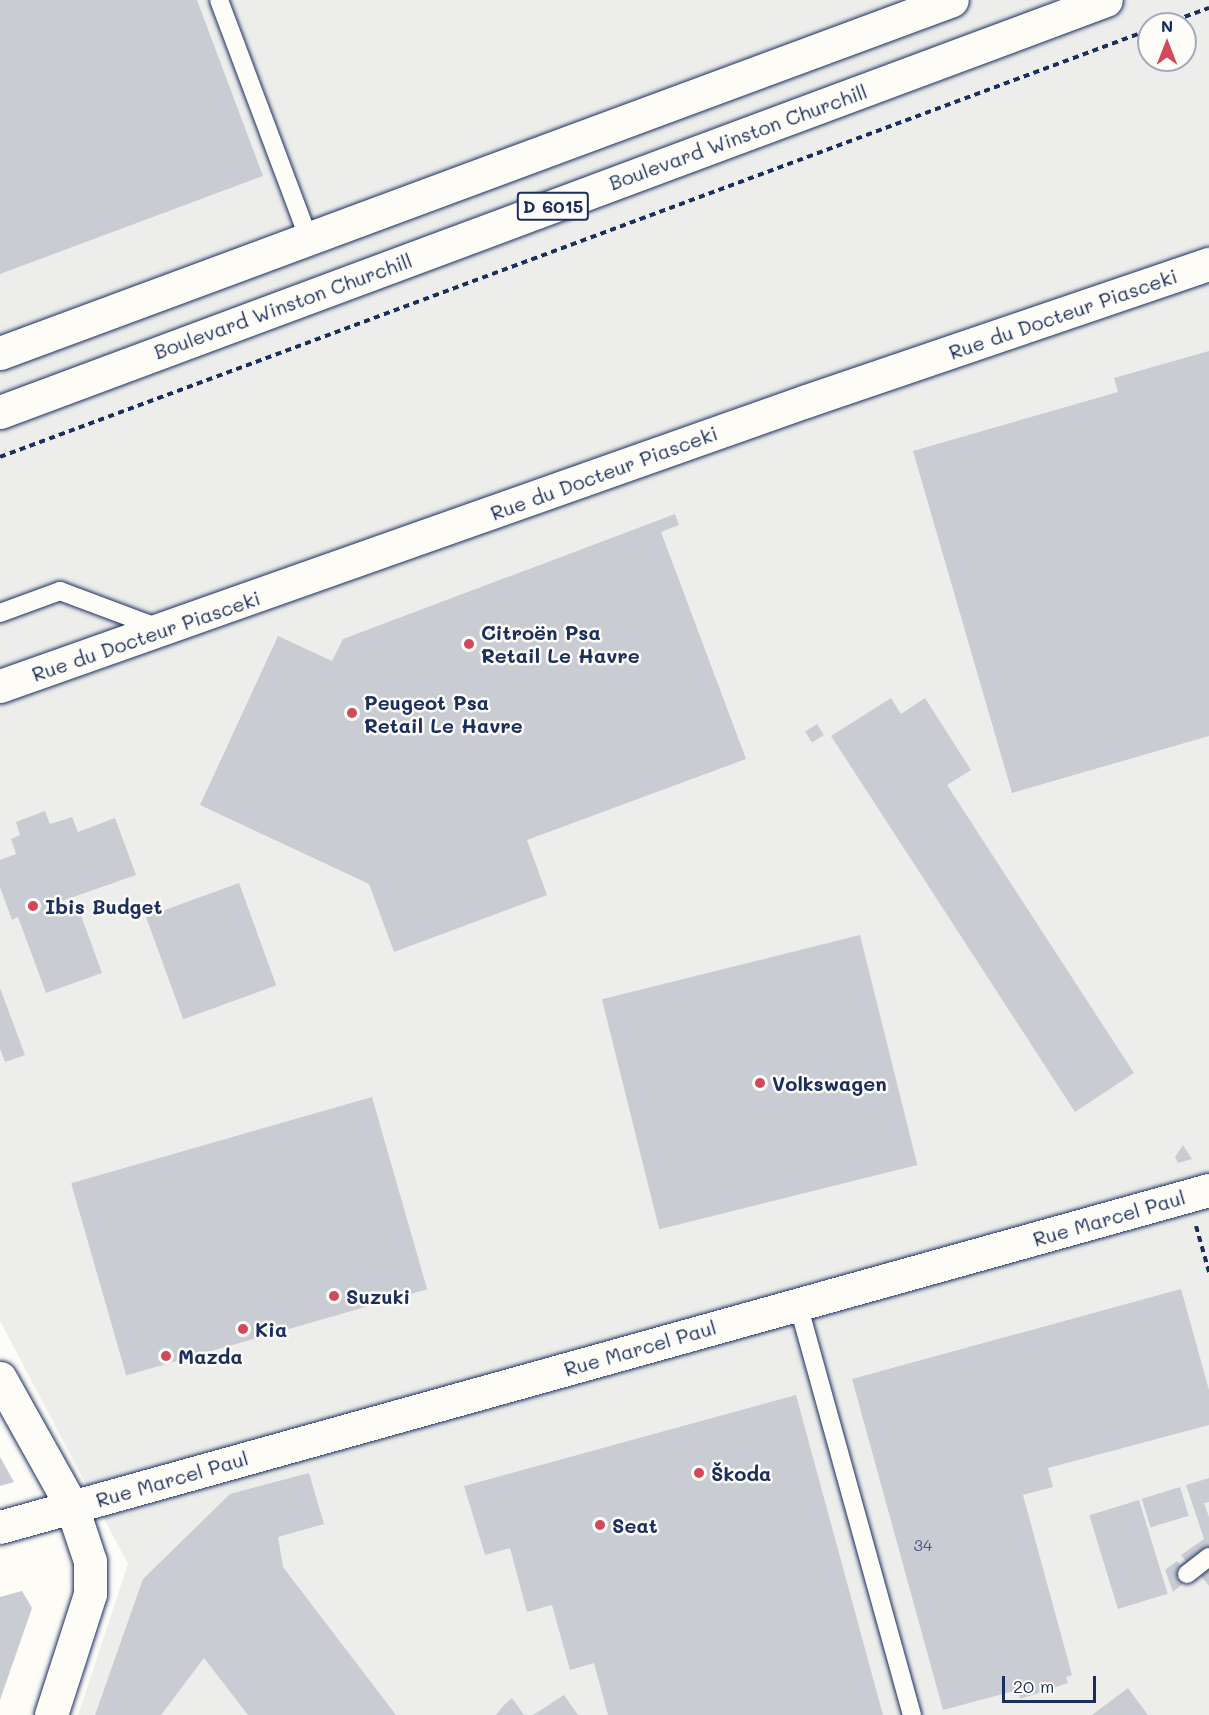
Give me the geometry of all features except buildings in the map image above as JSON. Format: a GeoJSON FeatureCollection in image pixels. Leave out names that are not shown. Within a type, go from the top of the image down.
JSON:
{"type":"FeatureCollection","features":[{"type":"Feature","properties":{"kind":"street","name":"D 6015"},"geometry":{"type":"LineString","coordinates":[[0,353],[952,0]]}},
{"type":"Feature","properties":{"kind":"street","name":"Boulevard Winston Churchill"},"geometry":{"type":"LineString","coordinates":[[0,412],[1106,0]]}},
{"type":"Feature","properties":{"kind":"street","name":"Rue du Docteur Piasceki"},"geometry":{"type":"LineString","coordinates":[[0,686],[164,630],[806,401],[1209,264]]}},
{"type":"Feature","properties":{"kind":"street","name":"Rue Marcel Paul"},"geometry":{"type":"LineString","coordinates":[[0,1527],[1198,1193]]}},
{"type":"Feature","properties":{"kind":"street"},"geometry":{"type":"LineString","coordinates":[[0,1378],[72,1508],[90,1561],[90,1594],[51,1715]]}},
{"type":"Feature","properties":{"kind":"lane"},"geometry":{"type":"LineString","coordinates":[[219,0],[309,240]]}},
{"type":"Feature","properties":{"kind":"lane"},"geometry":{"type":"LineString","coordinates":[[0,613],[60,591],[164,630]]}},
{"type":"Feature","properties":{"kind":"lane"},"geometry":{"type":"LineString","coordinates":[[798,1304],[912,1715]]}},
{"type":"Feature","properties":{"kind":"lane"},"geometry":{"type":"LineString","coordinates":[[1187,1574],[1209,1557]]}},
{"type":"Feature","properties":{"kind":"path"},"geometry":{"type":"LineString","coordinates":[[0,457],[1137,34]]}},
{"type":"Feature","properties":{"kind":"path"},"geometry":{"type":"LineString","coordinates":[[1198,1193],[1209,1272]]}},
{"type":"Feature","properties":{"kind":"shaded area"},"geometry":{"type":"Polygon","coordinates":[[[0,0],[1209,0],[1209,1715],[78,1715],[128,1564],[0,1321],[0,0]]]}},
{"type":"Feature","properties":{"kind":"place","name":"Citroën Psa Retail Le Havre"},"geometry":{"type":"Point","coordinates":[469,644]}},
{"type":"Feature","properties":{"kind":"place","name":"Peugeot Psa Retail Le Havre"},"geometry":{"type":"Point","coordinates":[352,713]}},
{"type":"Feature","properties":{"kind":"place","name":"Ibis Budget"},"geometry":{"type":"Point","coordinates":[33,906]}},
{"type":"Feature","properties":{"kind":"place","name":"Volkswagen"},"geometry":{"type":"Point","coordinates":[760,1083]}},
{"type":"Feature","properties":{"kind":"place","name":"Suzuki"},"geometry":{"type":"Point","coordinates":[334,1296]}},
{"type":"Feature","properties":{"kind":"place","name":"Kia"},"geometry":{"type":"Point","coordinates":[243,1329]}},
{"type":"Feature","properties":{"kind":"place","name":"Mazda"},"geometry":{"type":"Point","coordinates":[166,1356]}},
{"type":"Feature","properties":{"kind":"place","name":"Škoda"},"geometry":{"type":"Point","coordinates":[699,1473]}},
{"type":"Feature","properties":{"kind":"place","name":"Seat"},"geometry":{"type":"Point","coordinates":[600,1525]}}]}
